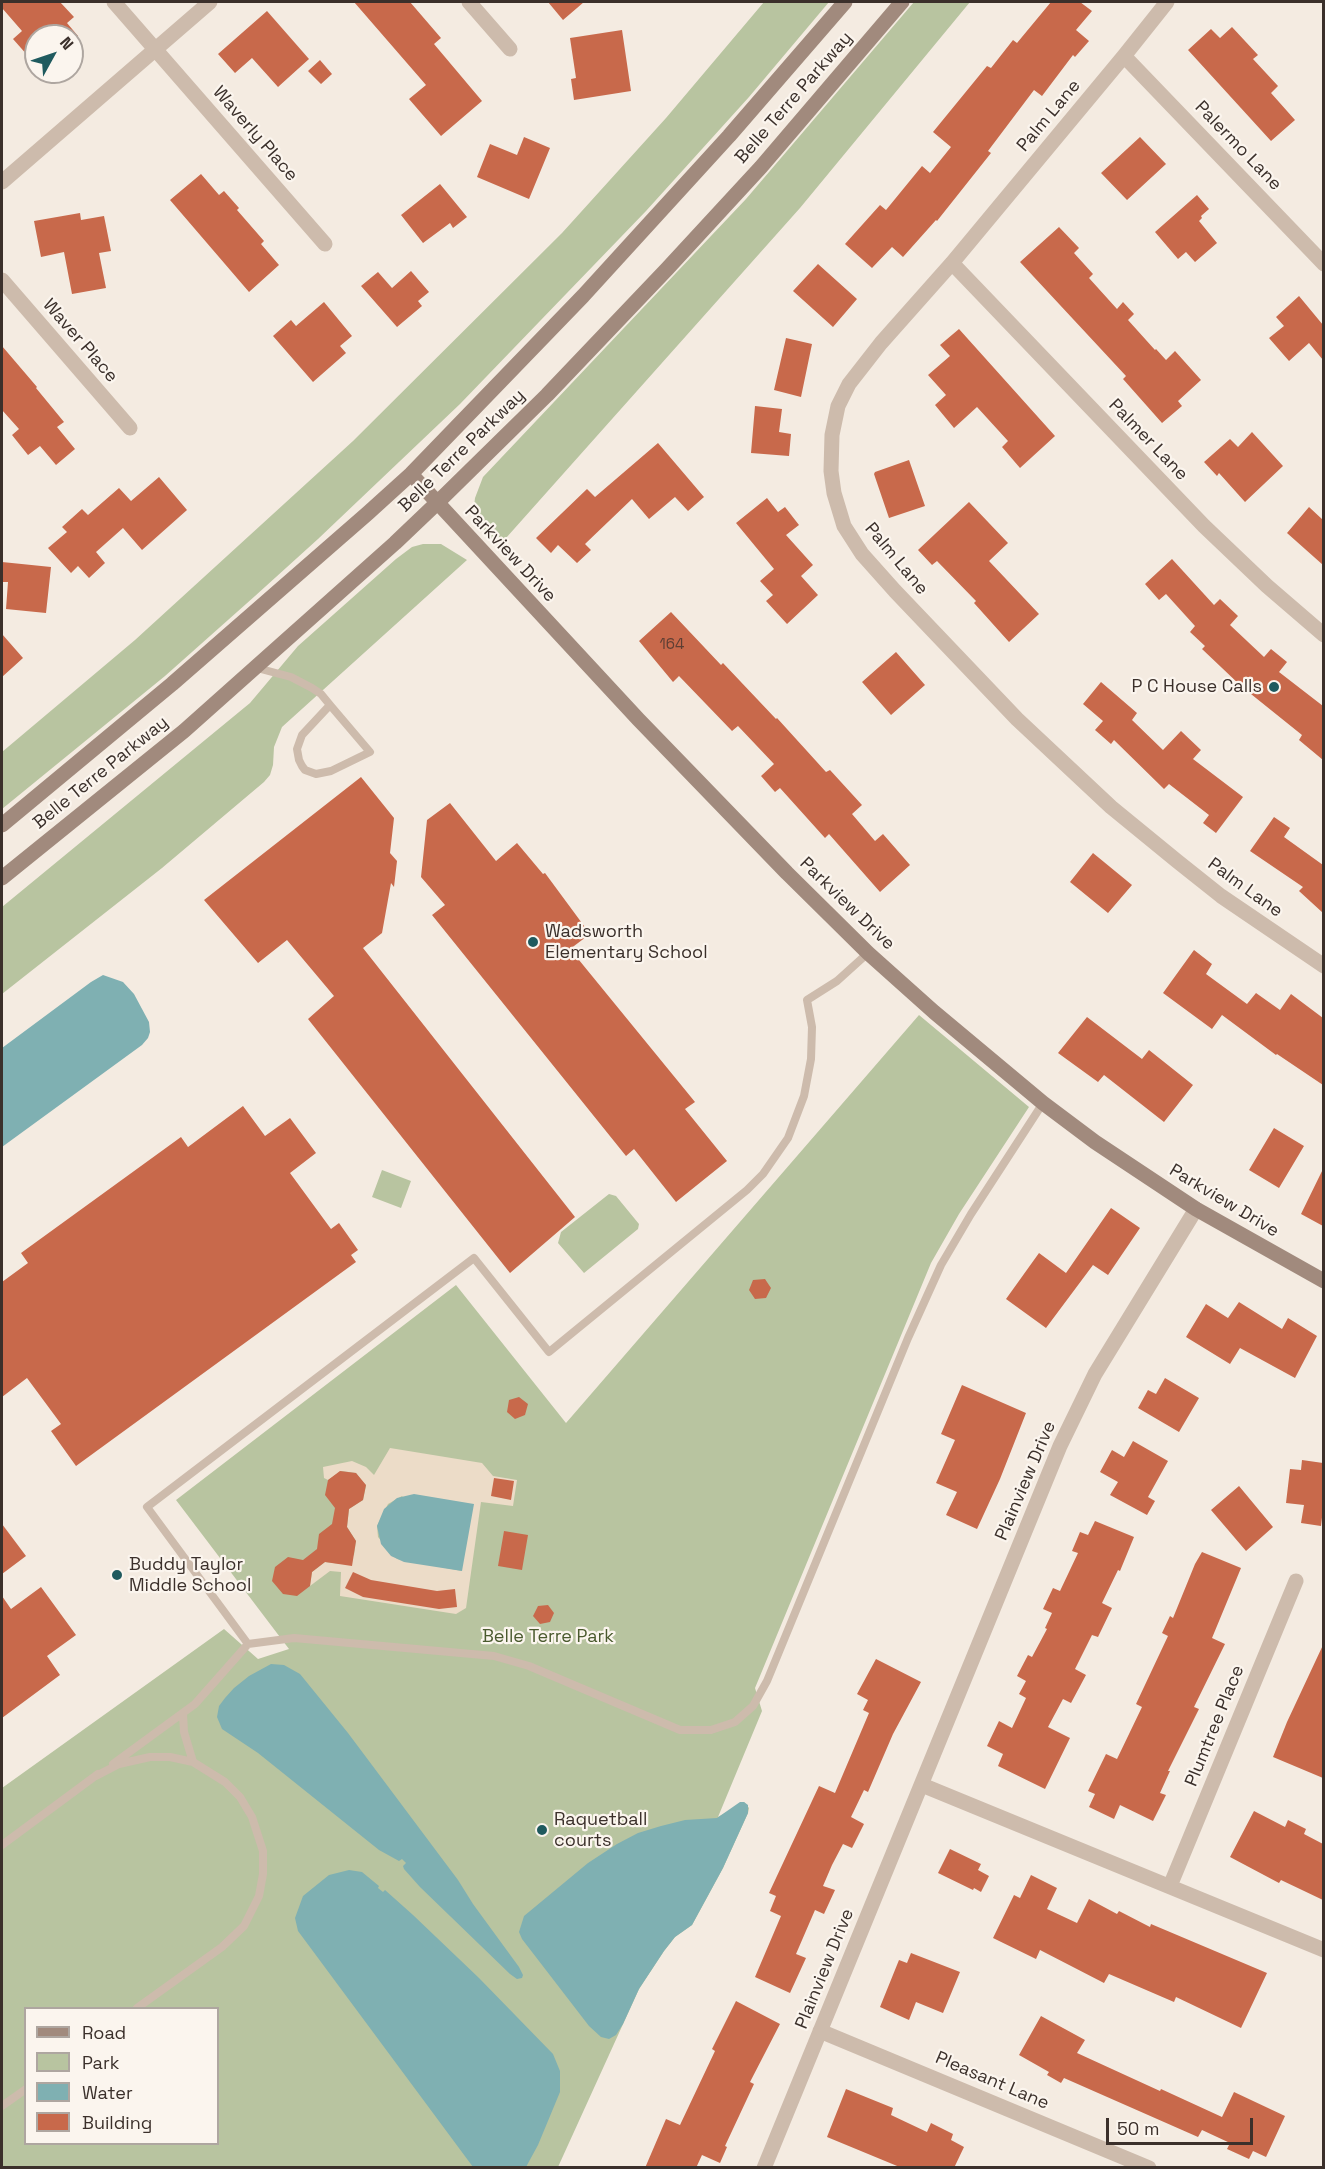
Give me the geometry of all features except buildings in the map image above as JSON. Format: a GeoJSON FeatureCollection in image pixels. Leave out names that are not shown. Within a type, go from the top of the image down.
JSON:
{"type":"FeatureCollection","features":[{"type":"Feature","properties":{"kind":"main road","name":"Belle Terre Parkway"},"geometry":{"type":"LineString","coordinates":[[2,825],[172,684],[411,474],[583,296],[729,136],[845,2]]}},
{"type":"Feature","properties":{"kind":"main road","name":"Belle Terre Parkway"},"geometry":{"type":"LineString","coordinates":[[2,878],[184,731],[257,668],[437,504],[547,395],[668,269],[761,167],[902,2]]}},
{"type":"Feature","properties":{"kind":"main road","name":"Parkview Drive"},"geometry":{"type":"LineString","coordinates":[[411,474],[638,719],[787,873],[868,953],[934,1012],[1043,1103],[1095,1142],[1196,1209],[1323,1281]]}},
{"type":"Feature","properties":{"kind":"street","name":"Waverly Place"},"geometry":{"type":"LineString","coordinates":[[114,2],[325,244]]}},
{"type":"Feature","properties":{"kind":"street"},"geometry":{"type":"LineString","coordinates":[[2,182],[210,2]]}},
{"type":"Feature","properties":{"kind":"street"},"geometry":{"type":"LineString","coordinates":[[469,2],[510,49]]}},
{"type":"Feature","properties":{"kind":"street","name":"Palm Lane"},"geometry":{"type":"LineString","coordinates":[[1167,2],[849,384],[838,406],[832,435],[831,471],[834,493],[844,526],[862,554],[1017,719],[1136,828],[1197,877],[1323,966]]}},
{"type":"Feature","properties":{"kind":"street","name":"Palermo Lane"},"geometry":{"type":"LineString","coordinates":[[1124,56],[1323,264]]}},
{"type":"Feature","properties":{"kind":"street","name":"Palmer Lane"},"geometry":{"type":"LineString","coordinates":[[951,263],[1203,526],[1323,635]]}},
{"type":"Feature","properties":{"kind":"street","name":"Waver Place"},"geometry":{"type":"LineString","coordinates":[[2,280],[130,428]]}},
{"type":"Feature","properties":{"kind":"street","name":"Plainview Drive"},"geometry":{"type":"LineString","coordinates":[[764,2168],[1060,1446],[1095,1374],[1196,1209]]}},
{"type":"Feature","properties":{"kind":"street","name":"Plumtree Place"},"geometry":{"type":"LineString","coordinates":[[1170,1886],[1296,1581]]}},
{"type":"Feature","properties":{"kind":"street"},"geometry":{"type":"LineString","coordinates":[[922,1785],[1323,1950]]}},
{"type":"Feature","properties":{"kind":"street","name":"Pleasant Lane"},"geometry":{"type":"LineString","coordinates":[[820,2031],[1149,2168]]}},
{"type":"Feature","properties":{"kind":"lane"},"geometry":{"type":"LineString","coordinates":[[257,668],[303,682],[321,694],[370,752],[323,774],[316,774],[305,770],[297,754],[298,743],[307,729],[330,705]]}},
{"type":"Feature","properties":{"kind":"lane"},"geometry":{"type":"LineString","coordinates":[[248,1644],[147,1507],[474,1258],[549,1352],[747,1190],[770,1165],[788,1138],[804,1096],[812,1059],[812,1027],[807,999],[837,981],[868,953]]}},
{"type":"Feature","properties":{"kind":"lane"},"geometry":{"type":"LineString","coordinates":[[2,1845],[183,1714],[206,1694],[248,1644],[294,1638],[494,1656],[529,1666],[675,1729],[711,1730],[735,1722],[753,1706],[767,1681],[908,1338],[941,1265],[1043,1103]]}},
{"type":"Feature","properties":{"kind":"lane"},"geometry":{"type":"LineString","coordinates":[[183,1714],[184,1732],[193,1762]]}},
{"type":"Feature","properties":{"kind":"lane"},"geometry":{"type":"LineString","coordinates":[[96,1776],[119,1764],[150,1757],[170,1757],[193,1762],[233,1789],[252,1816],[263,1851],[261,1886],[250,1917],[238,1933],[138,2007]]}},
{"type":"Feature","properties":{"kind":"lane"},"geometry":{"type":"LineString","coordinates":[[2,2106],[24,2090]]}},
{"type":"Feature","properties":{"kind":"green space"},"geometry":{"type":"Polygon","coordinates":[[[764,2],[829,2],[749,97],[646,211],[460,404],[318,539],[165,676],[2,809],[2,752],[135,640],[353,441],[562,233],[666,118],[764,2]]]}},
{"type":"Feature","properties":{"kind":"green space"},"geometry":{"type":"Polygon","coordinates":[[[914,2],[970,2],[800,208],[498,547],[477,519],[474,507],[483,477],[746,199],[914,2]]]}},
{"type":"Feature","properties":{"kind":"green space"},"geometry":{"type":"Polygon","coordinates":[[[423,544],[441,544],[467,560],[282,727],[274,747],[270,775],[264,782],[162,868],[2,994],[2,907],[250,703],[298,646],[396,559],[412,547],[423,544]]]}},
{"type":"Feature","properties":{"kind":"green space","name":"Belle Terre Park"},"geometry":{"type":"Polygon","coordinates":[[[919,1015],[1029,1107],[959,1214],[931,1263],[755,1688],[762,1711],[718,1817],[744,1802],[749,1808],[748,1813],[723,1868],[692,1925],[675,1937],[639,1989],[558,2167],[2,2167],[2,1788],[224,1629],[258,1659],[289,1649],[176,1500],[456,1285],[566,1423],[919,1015]]]}},
{"type":"Feature","properties":{"kind":"green space"},"geometry":{"type":"Polygon","coordinates":[[[382,1170],[411,1181],[401,1208],[372,1197],[382,1170]]]}},
{"type":"Feature","properties":{"kind":"green space"},"geometry":{"type":"Polygon","coordinates":[[[609,1194],[616,1196],[639,1224],[638,1229],[584,1273],[558,1243],[561,1232],[609,1194]]]}},
{"type":"Feature","properties":{"kind":"shaded area"},"geometry":{"type":"Polygon","coordinates":[[[390,1448],[482,1463],[493,1476],[517,1480],[513,1506],[481,1502],[466,1608],[456,1614],[340,1596],[341,1572],[330,1571],[310,1586],[312,1572],[325,1562],[341,1564],[354,1555],[356,1541],[347,1527],[349,1509],[363,1500],[366,1486],[356,1473],[341,1471],[328,1480],[324,1478],[323,1467],[352,1461],[366,1467],[374,1475],[390,1448]],[[402,1496],[388,1504],[377,1526],[378,1537],[397,1559],[462,1571],[402,1496]]]}},
{"type":"Feature","properties":{"kind":"water"},"geometry":{"type":"Polygon","coordinates":[[[103,975],[123,982],[134,994],[149,1022],[148,1038],[142,1045],[2,1147],[2,1048],[103,975]]]}},
{"type":"Feature","properties":{"kind":"water"},"geometry":{"type":"Polygon","coordinates":[[[414,1494],[474,1504],[462,1571],[404,1562],[391,1556],[381,1544],[377,1526],[384,1509],[397,1498],[414,1494]]]}},
{"type":"Feature","properties":{"kind":"water"},"geometry":{"type":"Polygon","coordinates":[[[271,1664],[284,1665],[300,1674],[348,1733],[458,1880],[519,1967],[522,1978],[517,1979],[510,1974],[420,1887],[404,1869],[403,1866],[406,1863],[402,1859],[399,1861],[379,1850],[258,1753],[222,1729],[217,1717],[219,1706],[225,1698],[249,1676],[271,1664]]]}},
{"type":"Feature","properties":{"kind":"water"},"geometry":{"type":"Polygon","coordinates":[[[740,1802],[748,1805],[748,1813],[723,1868],[692,1925],[675,1937],[664,1951],[639,1989],[616,2035],[609,2039],[601,2037],[589,2026],[522,1939],[519,1932],[524,1916],[588,1863],[617,1844],[638,1833],[661,1826],[685,1820],[717,1818],[740,1802]]]}},
{"type":"Feature","properties":{"kind":"water"},"geometry":{"type":"Polygon","coordinates":[[[349,1870],[362,1872],[379,1886],[378,1888],[383,1892],[385,1890],[413,1915],[553,2054],[560,2071],[560,2092],[538,2145],[526,2167],[473,2167],[298,1931],[295,1918],[303,1896],[329,1875],[349,1870]]]}},
{"type":"Feature","properties":{"kind":"place","name":"P C House Calls"},"geometry":{"type":"Point","coordinates":[1274,687]}},
{"type":"Feature","properties":{"kind":"place","name":"Wadsworth Elementary School"},"geometry":{"type":"Point","coordinates":[533,942]}},
{"type":"Feature","properties":{"kind":"place","name":"Buddy Taylor Middle School"},"geometry":{"type":"Point","coordinates":[117,1575]}},
{"type":"Feature","properties":{"kind":"place","name":"Raquetball courts"},"geometry":{"type":"Point","coordinates":[542,1830]}}]}
